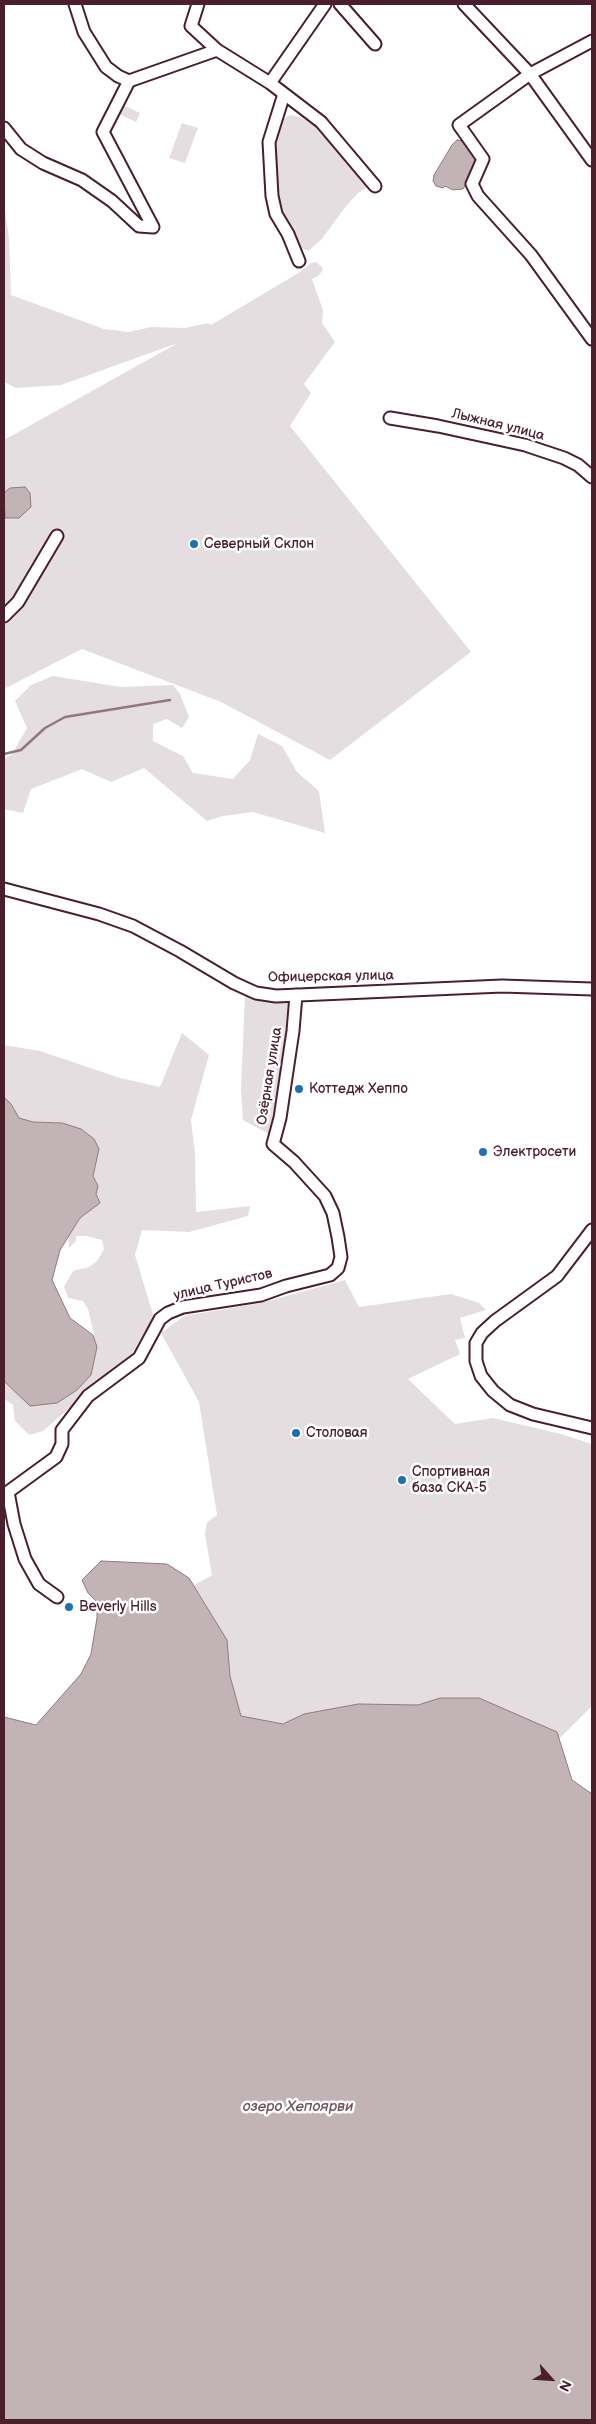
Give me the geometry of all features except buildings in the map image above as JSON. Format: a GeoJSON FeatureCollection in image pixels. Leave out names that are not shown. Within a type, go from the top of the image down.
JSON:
{"type":"FeatureCollection","features":[{"type":"Feature","properties":{"kind":"street"},"geometry":{"type":"LineString","coordinates":[[75,4],[84,32],[106,67],[118,76],[129,80],[217,50]]}},
{"type":"Feature","properties":{"kind":"street"},"geometry":{"type":"LineString","coordinates":[[198,4],[191,26],[217,50],[270,83],[321,122],[375,186]]}},
{"type":"Feature","properties":{"kind":"street"},"geometry":{"type":"LineString","coordinates":[[270,83],[325,4]]}},
{"type":"Feature","properties":{"kind":"street"},"geometry":{"type":"LineString","coordinates":[[340,4],[375,44]]}},
{"type":"Feature","properties":{"kind":"street"},"geometry":{"type":"LineString","coordinates":[[464,4],[530,74],[592,160]]}},
{"type":"Feature","properties":{"kind":"street"},"geometry":{"type":"LineString","coordinates":[[592,41],[530,74],[459,125],[483,159],[472,184],[478,196],[531,255],[592,338]]}},
{"type":"Feature","properties":{"kind":"street"},"geometry":{"type":"LineString","coordinates":[[4,128],[21,149],[43,163],[82,180],[112,201],[139,226],[153,227],[103,132],[129,80]]}},
{"type":"Feature","properties":{"kind":"street"},"geometry":{"type":"LineString","coordinates":[[284,94],[269,142],[272,196],[276,214],[288,234],[299,261]]}},
{"type":"Feature","properties":{"kind":"street","name":"Лыжная улица"},"geometry":{"type":"LineString","coordinates":[[390,418],[438,426],[525,445],[564,458],[578,465],[592,477]]}},
{"type":"Feature","properties":{"kind":"street"},"geometry":{"type":"LineString","coordinates":[[4,616],[18,602],[57,536]]}},
{"type":"Feature","properties":{"kind":"street","name":"Офицерская улица"},"geometry":{"type":"LineString","coordinates":[[4,889],[100,914],[133,926],[174,947],[234,983],[256,993],[276,996],[502,986],[592,989]]}},
{"type":"Feature","properties":{"kind":"street","name":"Озёрная улица"},"geometry":{"type":"LineString","coordinates":[[296,995],[293,1031],[280,1118],[273,1144],[294,1162],[325,1196],[333,1213],[341,1257]]}},
{"type":"Feature","properties":{"kind":"street"},"geometry":{"type":"LineString","coordinates":[[592,1230],[557,1276],[496,1321],[482,1333],[476,1344],[476,1361],[481,1376],[493,1391],[510,1405],[533,1414],[592,1428]]}},
{"type":"Feature","properties":{"kind":"street","name":"улица Туристов"},"geometry":{"type":"LineString","coordinates":[[57,1597],[39,1584],[25,1559],[14,1524],[8,1492],[56,1457],[62,1444],[62,1430],[88,1396],[139,1358],[160,1319],[168,1313],[183,1307],[261,1294],[330,1275],[338,1268],[341,1257]]}},
{"type":"Feature","properties":{"kind":"shaded area"},"geometry":{"type":"Polygon","coordinates":[[[123,105],[140,113],[136,122],[119,114],[123,105]]]}},
{"type":"Feature","properties":{"kind":"shaded area"},"geometry":{"type":"Polygon","coordinates":[[[291,115],[300,117],[321,130],[368,183],[368,187],[358,193],[321,240],[308,251],[297,246],[278,212],[273,141],[281,123],[286,117],[291,115]]]}},
{"type":"Feature","properties":{"kind":"shaded area"},"geometry":{"type":"Polygon","coordinates":[[[182,123],[198,128],[185,163],[169,158],[182,123]]]}},
{"type":"Feature","properties":{"kind":"shaded area","name":"Северный Склон"},"geometry":{"type":"Polygon","coordinates":[[[4,203],[9,238],[11,295],[104,329],[129,332],[151,327],[185,328],[208,323],[211,325],[300,272],[311,263],[316,262],[322,267],[323,270],[318,276],[312,279],[323,310],[322,323],[335,342],[304,384],[311,393],[290,426],[471,652],[330,760],[221,702],[82,649],[4,689],[4,440],[178,343],[61,385],[16,388],[4,382],[4,203]]]}},
{"type":"Feature","properties":{"kind":"shaded area"},"geometry":{"type":"Polygon","coordinates":[[[53,676],[121,687],[173,685],[180,694],[189,717],[182,728],[167,719],[153,724],[153,741],[183,756],[193,773],[233,779],[250,760],[258,734],[282,746],[297,772],[319,791],[325,833],[253,812],[223,816],[207,821],[144,768],[111,782],[82,769],[31,789],[23,813],[4,809],[4,759],[12,754],[27,728],[15,701],[31,685],[53,676]]]}},
{"type":"Feature","properties":{"kind":"shaded area"},"geometry":{"type":"Polygon","coordinates":[[[245,993],[266,1002],[288,1003],[283,1063],[269,1134],[243,1120],[241,1089],[245,993]]]}},
{"type":"Feature","properties":{"kind":"shaded area"},"geometry":{"type":"Polygon","coordinates":[[[182,1033],[209,1055],[191,1120],[195,1154],[196,1212],[250,1206],[248,1216],[189,1232],[142,1230],[135,1255],[155,1321],[145,1331],[132,1353],[122,1363],[43,1431],[29,1435],[15,1421],[13,1405],[4,1399],[4,1381],[31,1406],[57,1403],[91,1375],[97,1347],[88,1309],[83,1301],[68,1298],[64,1287],[73,1271],[89,1267],[97,1261],[104,1249],[102,1240],[87,1236],[76,1236],[76,1241],[69,1248],[68,1237],[80,1218],[100,1203],[96,1194],[98,1186],[93,1176],[99,1149],[62,1123],[34,1122],[19,1118],[11,1104],[4,1097],[4,1045],[40,1051],[120,1078],[160,1087],[182,1033]]]}},
{"type":"Feature","properties":{"kind":"shaded area","name":"Спортивная база СКА-5"},"geometry":{"type":"Polygon","coordinates":[[[345,1280],[359,1307],[451,1294],[479,1303],[486,1310],[460,1318],[465,1338],[455,1340],[460,1354],[408,1379],[455,1424],[493,1418],[561,1434],[592,1444],[592,1706],[559,1739],[557,1732],[440,1698],[418,1705],[358,1704],[304,1714],[283,1724],[241,1716],[230,1676],[227,1640],[194,1585],[212,1575],[205,1534],[207,1522],[217,1515],[199,1402],[161,1333],[184,1316],[261,1303],[345,1280]]]}},
{"type":"Feature","properties":{"kind":"water"},"geometry":{"type":"Polygon","coordinates":[[[457,140],[463,141],[473,151],[476,163],[470,178],[463,189],[453,190],[445,186],[443,188],[436,186],[433,181],[434,175],[457,140]]]}},
{"type":"Feature","properties":{"kind":"water"},"geometry":{"type":"Polygon","coordinates":[[[25,487],[30,493],[31,507],[19,518],[5,518],[4,493],[10,488],[25,487]]]}},
{"type":"Feature","properties":{"kind":"water"},"geometry":{"type":"Polygon","coordinates":[[[4,1097],[11,1104],[19,1118],[33,1122],[62,1123],[81,1129],[94,1139],[99,1149],[93,1176],[98,1186],[96,1194],[100,1203],[80,1218],[60,1250],[52,1280],[70,1318],[93,1335],[97,1347],[91,1375],[77,1390],[57,1403],[30,1406],[4,1381],[4,1097]]]}},
{"type":"Feature","properties":{"kind":"water","name":"озеро Хепоярви"},"geometry":{"type":"Polygon","coordinates":[[[101,1561],[167,1564],[189,1578],[227,1640],[230,1676],[241,1716],[283,1724],[304,1714],[358,1704],[418,1705],[440,1698],[479,1698],[557,1732],[572,1780],[592,1794],[592,2420],[4,2420],[4,1717],[36,1725],[81,1674],[91,1654],[97,1618],[97,1602],[88,1593],[82,1580],[101,1561]]]}},
{"type":"Feature","properties":{"kind":"waterway"},"geometry":{"type":"LineString","coordinates":[[4,754],[21,750],[45,728],[65,717],[170,700]]}},
{"type":"Feature","properties":{"kind":"place","name":"Северный Склон"},"geometry":{"type":"Point","coordinates":[194,544]}},
{"type":"Feature","properties":{"kind":"place","name":"Коттедж Хеппо"},"geometry":{"type":"Point","coordinates":[299,1089]}},
{"type":"Feature","properties":{"kind":"place","name":"Электросети"},"geometry":{"type":"Point","coordinates":[483,1152]}},
{"type":"Feature","properties":{"kind":"place","name":"Столовая"},"geometry":{"type":"Point","coordinates":[296,1433]}},
{"type":"Feature","properties":{"kind":"place","name":"Спортивная база СКА-5"},"geometry":{"type":"Point","coordinates":[402,1480]}},
{"type":"Feature","properties":{"kind":"place","name":"Beverly Hills"},"geometry":{"type":"Point","coordinates":[69,1607]}}]}
